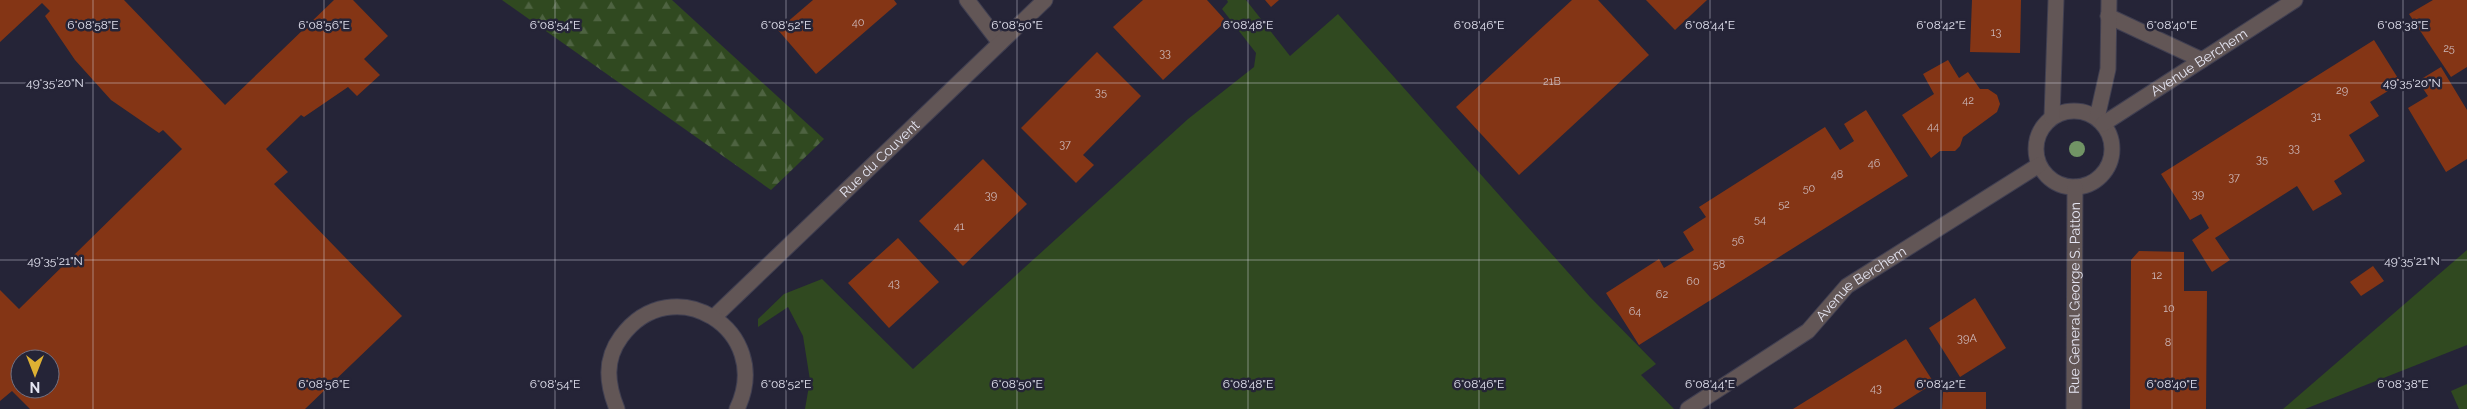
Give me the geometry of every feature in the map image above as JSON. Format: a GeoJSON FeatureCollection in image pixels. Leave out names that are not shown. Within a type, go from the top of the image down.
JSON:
{"type":"FeatureCollection","features":[{"type":"Feature","properties":{"kind":"street"},"geometry":{"type":"LineString","coordinates":[[967,0],[1000,43]]}},
{"type":"Feature","properties":{"kind":"street","name":"Rue du Couvent"},"geometry":{"type":"LineString","coordinates":[[714,317],[1045,0]]}},
{"type":"Feature","properties":{"kind":"street"},"geometry":{"type":"LineString","coordinates":[[2052,117],[2056,0]]}},
{"type":"Feature","properties":{"kind":"street"},"geometry":{"type":"LineString","coordinates":[[2100,121],[2108,70],[2109,0]]}},
{"type":"Feature","properties":{"kind":"street","name":"Avenue Berchem"},"geometry":{"type":"LineString","coordinates":[[2100,121],[2202,60],[2295,0]]}},
{"type":"Feature","properties":{"kind":"street"},"geometry":{"type":"LineString","coordinates":[[2108,16],[2202,60]]}},
{"type":"Feature","properties":{"kind":"street"},"geometry":{"type":"LineString","coordinates":[[2075,110],[2100,121],[2109,135],[2112,146],[2111,158],[2098,179],[2075,187],[2054,181],[2039,165],[2036,144],[2038,133],[2052,117],[2063,112],[2075,110]]}},
{"type":"Feature","properties":{"kind":"street","name":"Avenue Berchem"},"geometry":{"type":"LineString","coordinates":[[1688,409],[1808,331],[1847,286],[2039,165]]}},
{"type":"Feature","properties":{"kind":"street","name":"Rue General George S. Patton"},"geometry":{"type":"LineString","coordinates":[[2074,409],[2075,187]]}},
{"type":"Feature","properties":{"kind":"street"},"geometry":{"type":"LineString","coordinates":[[616,409],[609,389],[608,366],[615,344],[629,326],[647,312],[670,307],[693,308],[714,317],[731,332],[742,352],[746,374],[743,396],[737,409]]}},
{"type":"Feature","properties":{"kind":"green space"},"geometry":{"type":"Polygon","coordinates":[[[502,0],[672,0],[824,139],[771,190],[502,0]]]}},
{"type":"Feature","properties":{"kind":"green space"},"geometry":{"type":"Polygon","coordinates":[[[1227,0],[1246,0],[1290,56],[1338,14],[1590,297],[1656,364],[1641,375],[1674,409],[805,409],[810,380],[803,336],[788,307],[758,327],[758,319],[784,294],[822,279],[913,369],[1188,119],[1254,67],[1256,53],[1222,9],[1228,2],[1227,0]]]}},
{"type":"Feature","properties":{"kind":"green space"},"geometry":{"type":"Polygon","coordinates":[[[2467,250],[2467,345],[2305,409],[2283,409],[2467,250]]]}},
{"type":"Feature","properties":{"kind":"green space"},"geometry":{"type":"Polygon","coordinates":[[[2467,384],[2467,409],[2459,409],[2451,391],[2467,384]]]}},
{"type":"Feature","properties":{"kind":"building"},"geometry":{"type":"Polygon","coordinates":[[[0,0],[124,0],[225,105],[334,0],[353,0],[388,36],[364,59],[380,75],[357,96],[348,87],[304,117],[301,115],[266,149],[288,172],[274,184],[402,316],[305,409],[30,409],[20,399],[60,399],[60,349],[10,349],[10,393],[0,401],[0,290],[19,309],[182,149],[163,130],[159,133],[111,100],[75,60],[45,16],[50,11],[42,3],[0,42],[0,0]]]}},
{"type":"Feature","properties":{"kind":"building"},"geometry":{"type":"Polygon","coordinates":[[[813,0],[894,0],[897,4],[816,74],[778,30],[813,0]]]}},
{"type":"Feature","properties":{"kind":"building"},"geometry":{"type":"Polygon","coordinates":[[[1143,0],[1207,0],[1226,21],[1163,80],[1113,27],[1143,0]]]}},
{"type":"Feature","properties":{"kind":"building"},"geometry":{"type":"Polygon","coordinates":[[[1265,0],[1279,0],[1271,7],[1265,0]]]}},
{"type":"Feature","properties":{"kind":"building"},"geometry":{"type":"Polygon","coordinates":[[[1572,0],[1598,0],[1649,55],[1519,175],[1456,107],[1572,0]]]}},
{"type":"Feature","properties":{"kind":"building"},"geometry":{"type":"Polygon","coordinates":[[[1646,0],[1707,0],[1675,30],[1646,0]]]}},
{"type":"Feature","properties":{"kind":"building"},"geometry":{"type":"Polygon","coordinates":[[[1972,0],[2021,0],[2020,53],[1970,52],[1972,0]]]}},
{"type":"Feature","properties":{"kind":"building"},"geometry":{"type":"Polygon","coordinates":[[[2433,0],[2467,0],[2467,67],[2451,77],[2409,14],[2433,0]]]}},
{"type":"Feature","properties":{"kind":"building"},"geometry":{"type":"Polygon","coordinates":[[[2374,40],[2401,83],[2370,102],[2379,116],[2349,135],[2365,161],[2334,181],[2342,194],[2313,211],[2297,186],[2215,238],[2230,260],[2212,272],[2192,240],[2209,228],[2201,214],[2190,220],[2161,174],[2374,40]]]}},
{"type":"Feature","properties":{"kind":"building"},"geometry":{"type":"Polygon","coordinates":[[[1097,52],[1141,96],[1083,155],[1094,165],[1076,183],[1021,128],[1097,52]]]}},
{"type":"Feature","properties":{"kind":"building"},"geometry":{"type":"Polygon","coordinates":[[[1948,60],[1959,78],[1968,72],[1980,89],[1988,89],[1997,95],[2000,104],[1997,112],[1963,137],[1960,146],[1955,151],[1940,151],[1931,158],[1902,115],[1934,94],[1923,74],[1948,60]]]}},
{"type":"Feature","properties":{"kind":"building"},"geometry":{"type":"Polygon","coordinates":[[[2441,67],[2467,110],[2467,159],[2446,172],[2408,108],[2428,96],[2418,81],[2441,67]]]}},
{"type":"Feature","properties":{"kind":"building"},"geometry":{"type":"Polygon","coordinates":[[[1866,110],[1908,176],[1639,345],[1606,293],[1659,259],[1664,268],[1694,250],[1683,232],[1706,217],[1699,207],[1825,127],[1840,150],[1854,141],[1844,124],[1866,110]]]}},
{"type":"Feature","properties":{"kind":"building"},"geometry":{"type":"Polygon","coordinates":[[[983,159],[1027,204],[963,266],[919,221],[983,159]]]}},
{"type":"Feature","properties":{"kind":"building"},"geometry":{"type":"Polygon","coordinates":[[[898,238],[939,282],[889,328],[848,283],[898,238]]]}},
{"type":"Feature","properties":{"kind":"building"},"geometry":{"type":"Polygon","coordinates":[[[2139,251],[2184,252],[2184,291],[2207,291],[2206,409],[2130,409],[2131,260],[2139,251]]]}},
{"type":"Feature","properties":{"kind":"building"},"geometry":{"type":"Polygon","coordinates":[[[2373,266],[2384,281],[2361,296],[2350,282],[2373,266]]]}},
{"type":"Feature","properties":{"kind":"building"},"geometry":{"type":"Polygon","coordinates":[[[1975,298],[2006,348],[1960,377],[1929,328],[1975,298]]]}},
{"type":"Feature","properties":{"kind":"building"},"geometry":{"type":"Polygon","coordinates":[[[1906,339],[1934,383],[1893,409],[1793,409],[1906,339]]]}},
{"type":"Feature","properties":{"kind":"building"},"geometry":{"type":"Polygon","coordinates":[[[1943,392],[1986,392],[1986,409],[1942,409],[1943,392]]]}}]}
